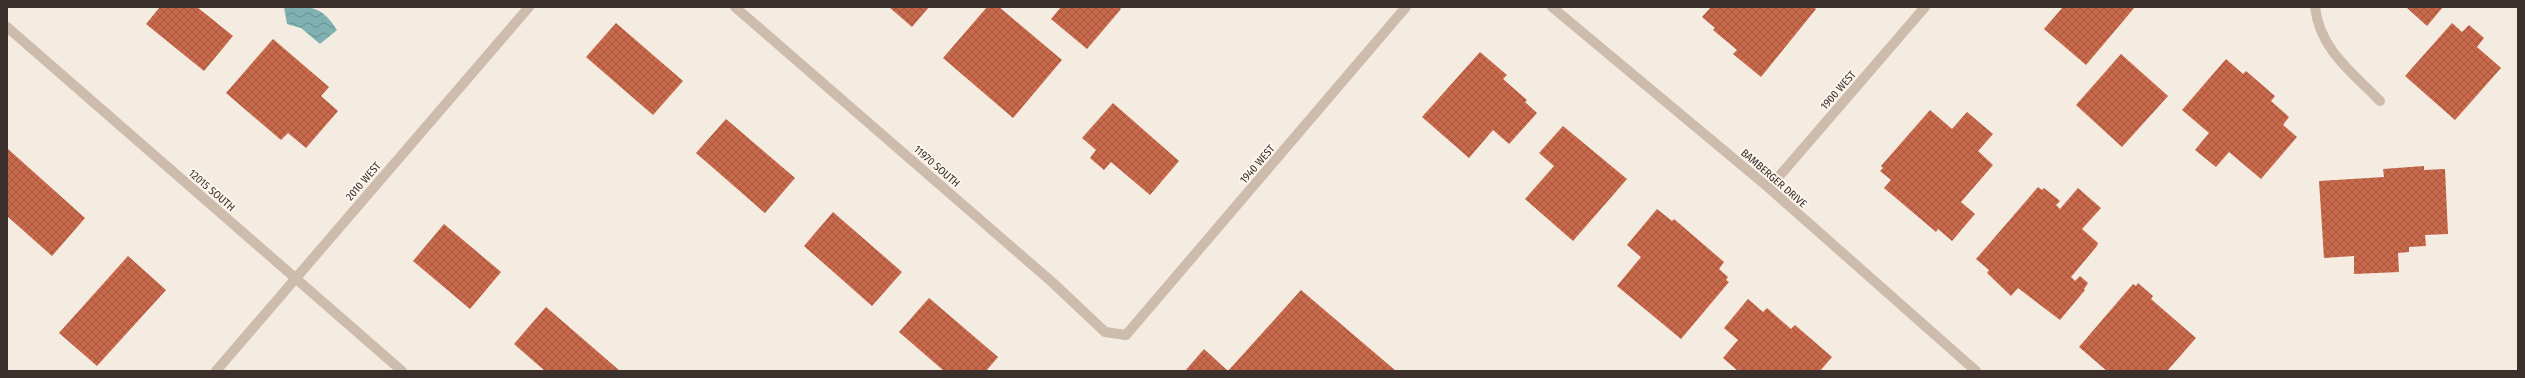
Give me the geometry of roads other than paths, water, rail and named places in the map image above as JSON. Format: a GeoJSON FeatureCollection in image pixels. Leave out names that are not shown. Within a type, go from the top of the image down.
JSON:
{"type":"FeatureCollection","features":[{"type":"Feature","properties":{"kind":"street","name":"2010 WEST"},"geometry":{"type":"LineString","coordinates":[[216,371],[528,7]]}},
{"type":"Feature","properties":{"kind":"street","name":"11970 SOUTH"},"geometry":{"type":"LineString","coordinates":[[735,7],[1052,282],[1105,332],[1126,335]]}},
{"type":"Feature","properties":{"kind":"street","name":"1940 WEST"},"geometry":{"type":"LineString","coordinates":[[1126,335],[1406,7]]}},
{"type":"Feature","properties":{"kind":"street","name":"BAMBERGER DRIVE"},"geometry":{"type":"LineString","coordinates":[[1552,7],[1768,188],[1976,371]]}},
{"type":"Feature","properties":{"kind":"street","name":"1900 WEST"},"geometry":{"type":"LineString","coordinates":[[1768,188],[1925,7]]}},
{"type":"Feature","properties":{"kind":"street"},"geometry":{"type":"LineString","coordinates":[[2315,7],[2319,29],[2333,54],[2380,101]]}},
{"type":"Feature","properties":{"kind":"street","name":"12015 SOUTH"},"geometry":{"type":"LineString","coordinates":[[7,27],[402,371]]}},
{"type":"Feature","properties":{"kind":"water"},"geometry":{"type":"Polygon","coordinates":[[[284,7],[315,9],[326,16],[337,30],[320,44],[301,28],[287,24],[284,7]]]}}]}
